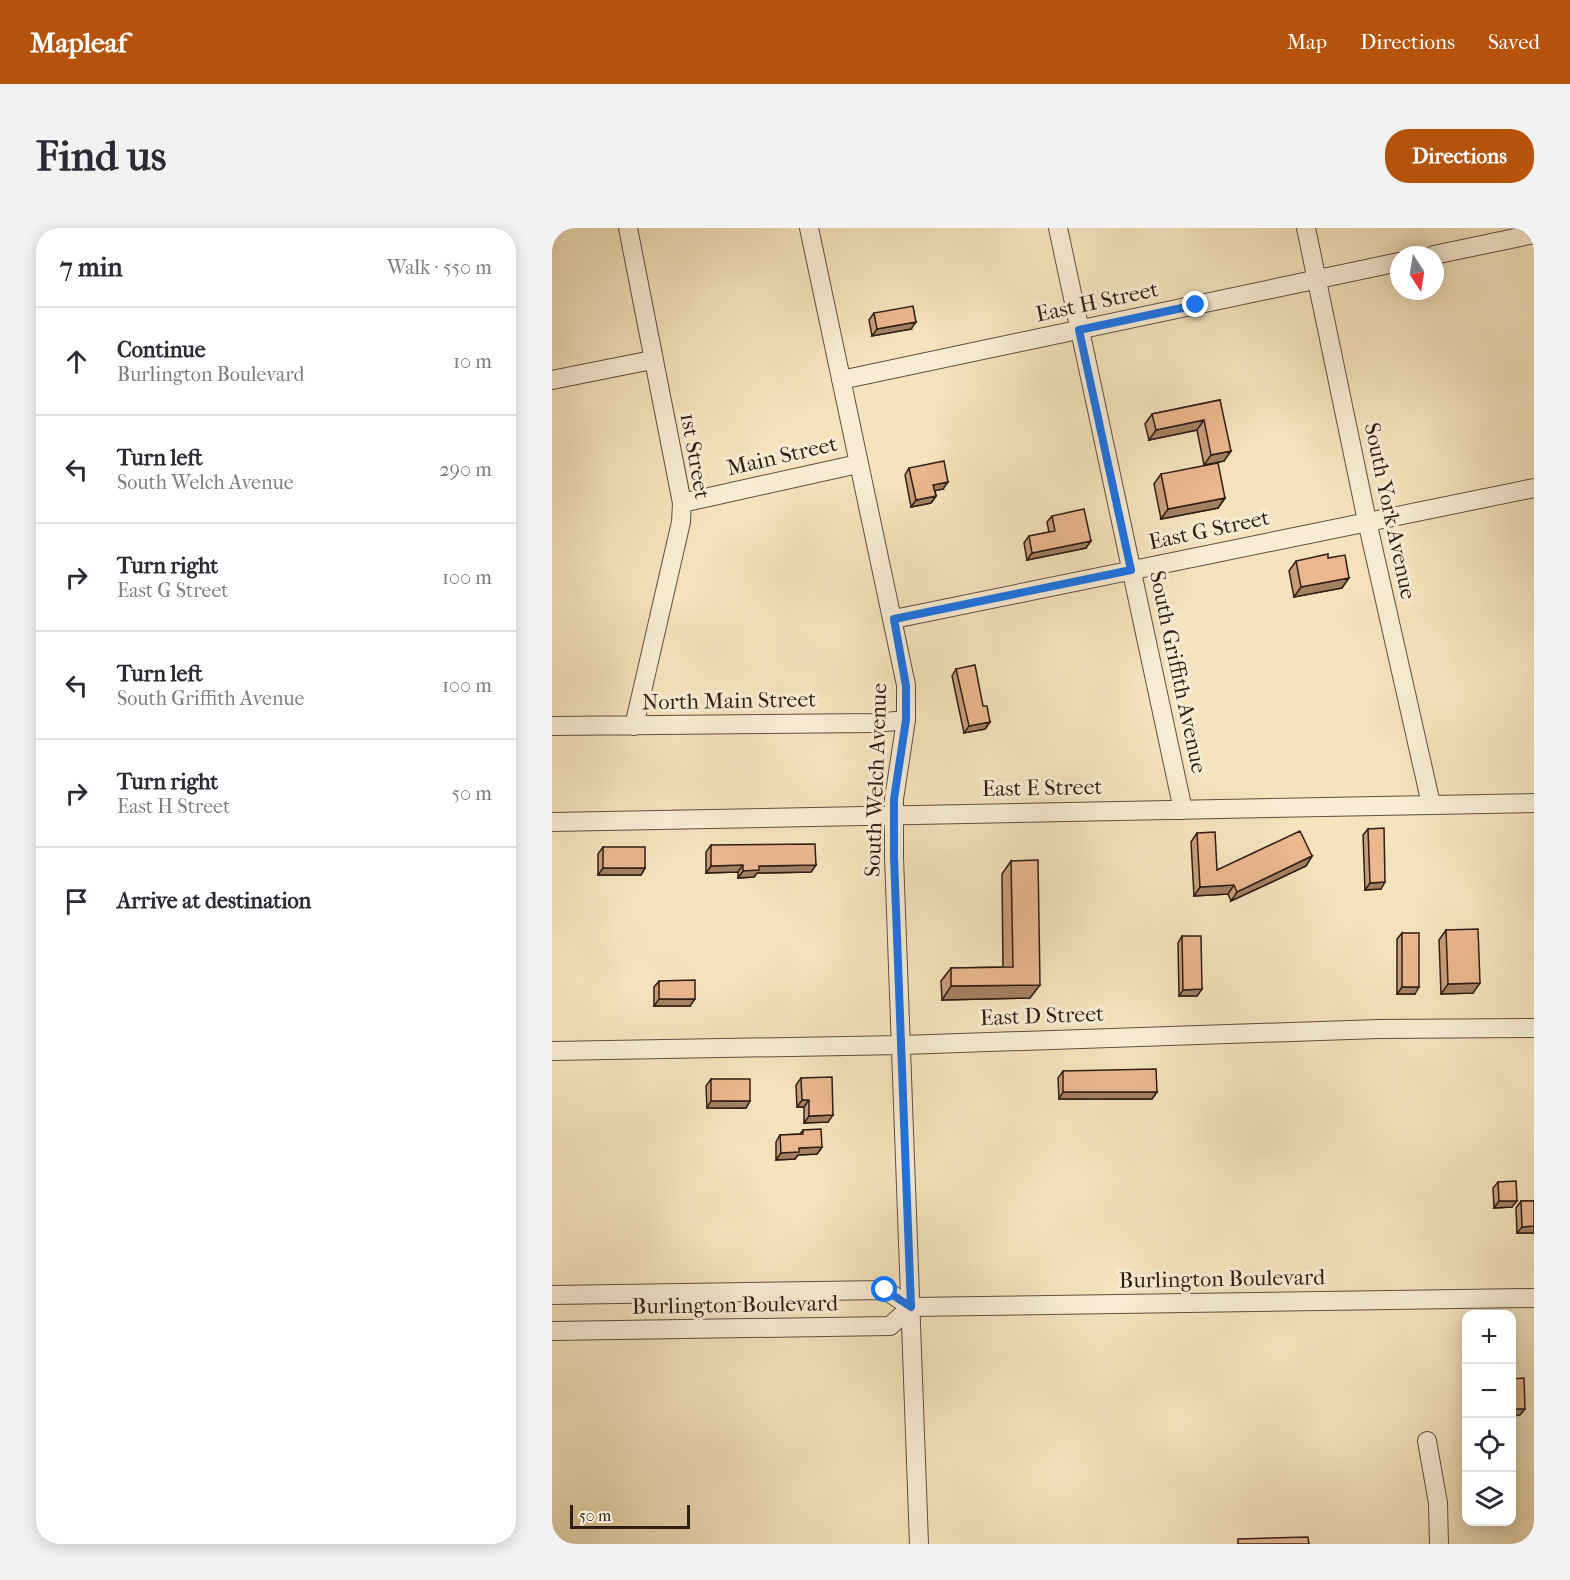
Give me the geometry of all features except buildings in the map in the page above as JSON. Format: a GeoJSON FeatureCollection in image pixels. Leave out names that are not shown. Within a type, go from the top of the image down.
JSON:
{"type":"FeatureCollection","features":[{"type":"Feature","properties":{"kind":"street","name":"1st Street"},"geometry":{"type":"LineString","coordinates":[[628,228],[681,503],[681,522],[634,726]]}},
{"type":"Feature","properties":{"kind":"street","name":"South Welch Avenue"},"geometry":{"type":"LineString","coordinates":[[809,228],[858,464],[894,619],[906,686],[906,720],[894,799],[894,868],[920,1544]]}},
{"type":"Feature","properties":{"kind":"street","name":"South Griffith Avenue"},"geometry":{"type":"LineString","coordinates":[[1058,228],[1183,810]]}},
{"type":"Feature","properties":{"kind":"street","name":"South York Avenue"},"geometry":{"type":"LineString","coordinates":[[1306,228],[1367,521],[1431,804]]}},
{"type":"Feature","properties":{"kind":"street"},"geometry":{"type":"LineString","coordinates":[[1444,253],[1534,234]]}},
{"type":"Feature","properties":{"kind":"street","name":"East H Street"},"geometry":{"type":"LineString","coordinates":[[841,380],[1390,264]]}},
{"type":"Feature","properties":{"kind":"street"},"geometry":{"type":"LineString","coordinates":[[552,380],[652,360]]}},
{"type":"Feature","properties":{"kind":"street","name":"Main Street"},"geometry":{"type":"LineString","coordinates":[[681,503],[858,464]]}},
{"type":"Feature","properties":{"kind":"street","name":"East G Street"},"geometry":{"type":"LineString","coordinates":[[894,619],[1534,488]]}},
{"type":"Feature","properties":{"kind":"street","name":"North Main Street"},"geometry":{"type":"LineString","coordinates":[[552,726],[875,723],[906,720]]}},
{"type":"Feature","properties":{"kind":"street","name":"East E Street"},"geometry":{"type":"LineString","coordinates":[[552,822],[1534,803]]}},
{"type":"Feature","properties":{"kind":"street","name":"East D Street"},"geometry":{"type":"LineString","coordinates":[[552,1051],[902,1045],[1379,1029],[1534,1028]]}},
{"type":"Feature","properties":{"kind":"street","name":"Burlington Boulevard"},"geometry":{"type":"LineString","coordinates":[[552,1295],[885,1290],[911,1307],[1534,1298]]}},
{"type":"Feature","properties":{"kind":"street","name":"Burlington Boulevard"},"geometry":{"type":"LineString","coordinates":[[552,1331],[890,1326],[911,1307]]}},
{"type":"Feature","properties":{"kind":"street"},"geometry":{"type":"LineString","coordinates":[[1427,1441],[1438,1503],[1439,1544]]}},
{"type":"Feature","properties":{"kind":"route"},"geometry":{"type":"LineString","coordinates":[[885,1290],[911,1307],[894,857],[894,799],[906,720],[906,686],[894,619],[1131,570],[1079,330],[1196,305]]}}]}
